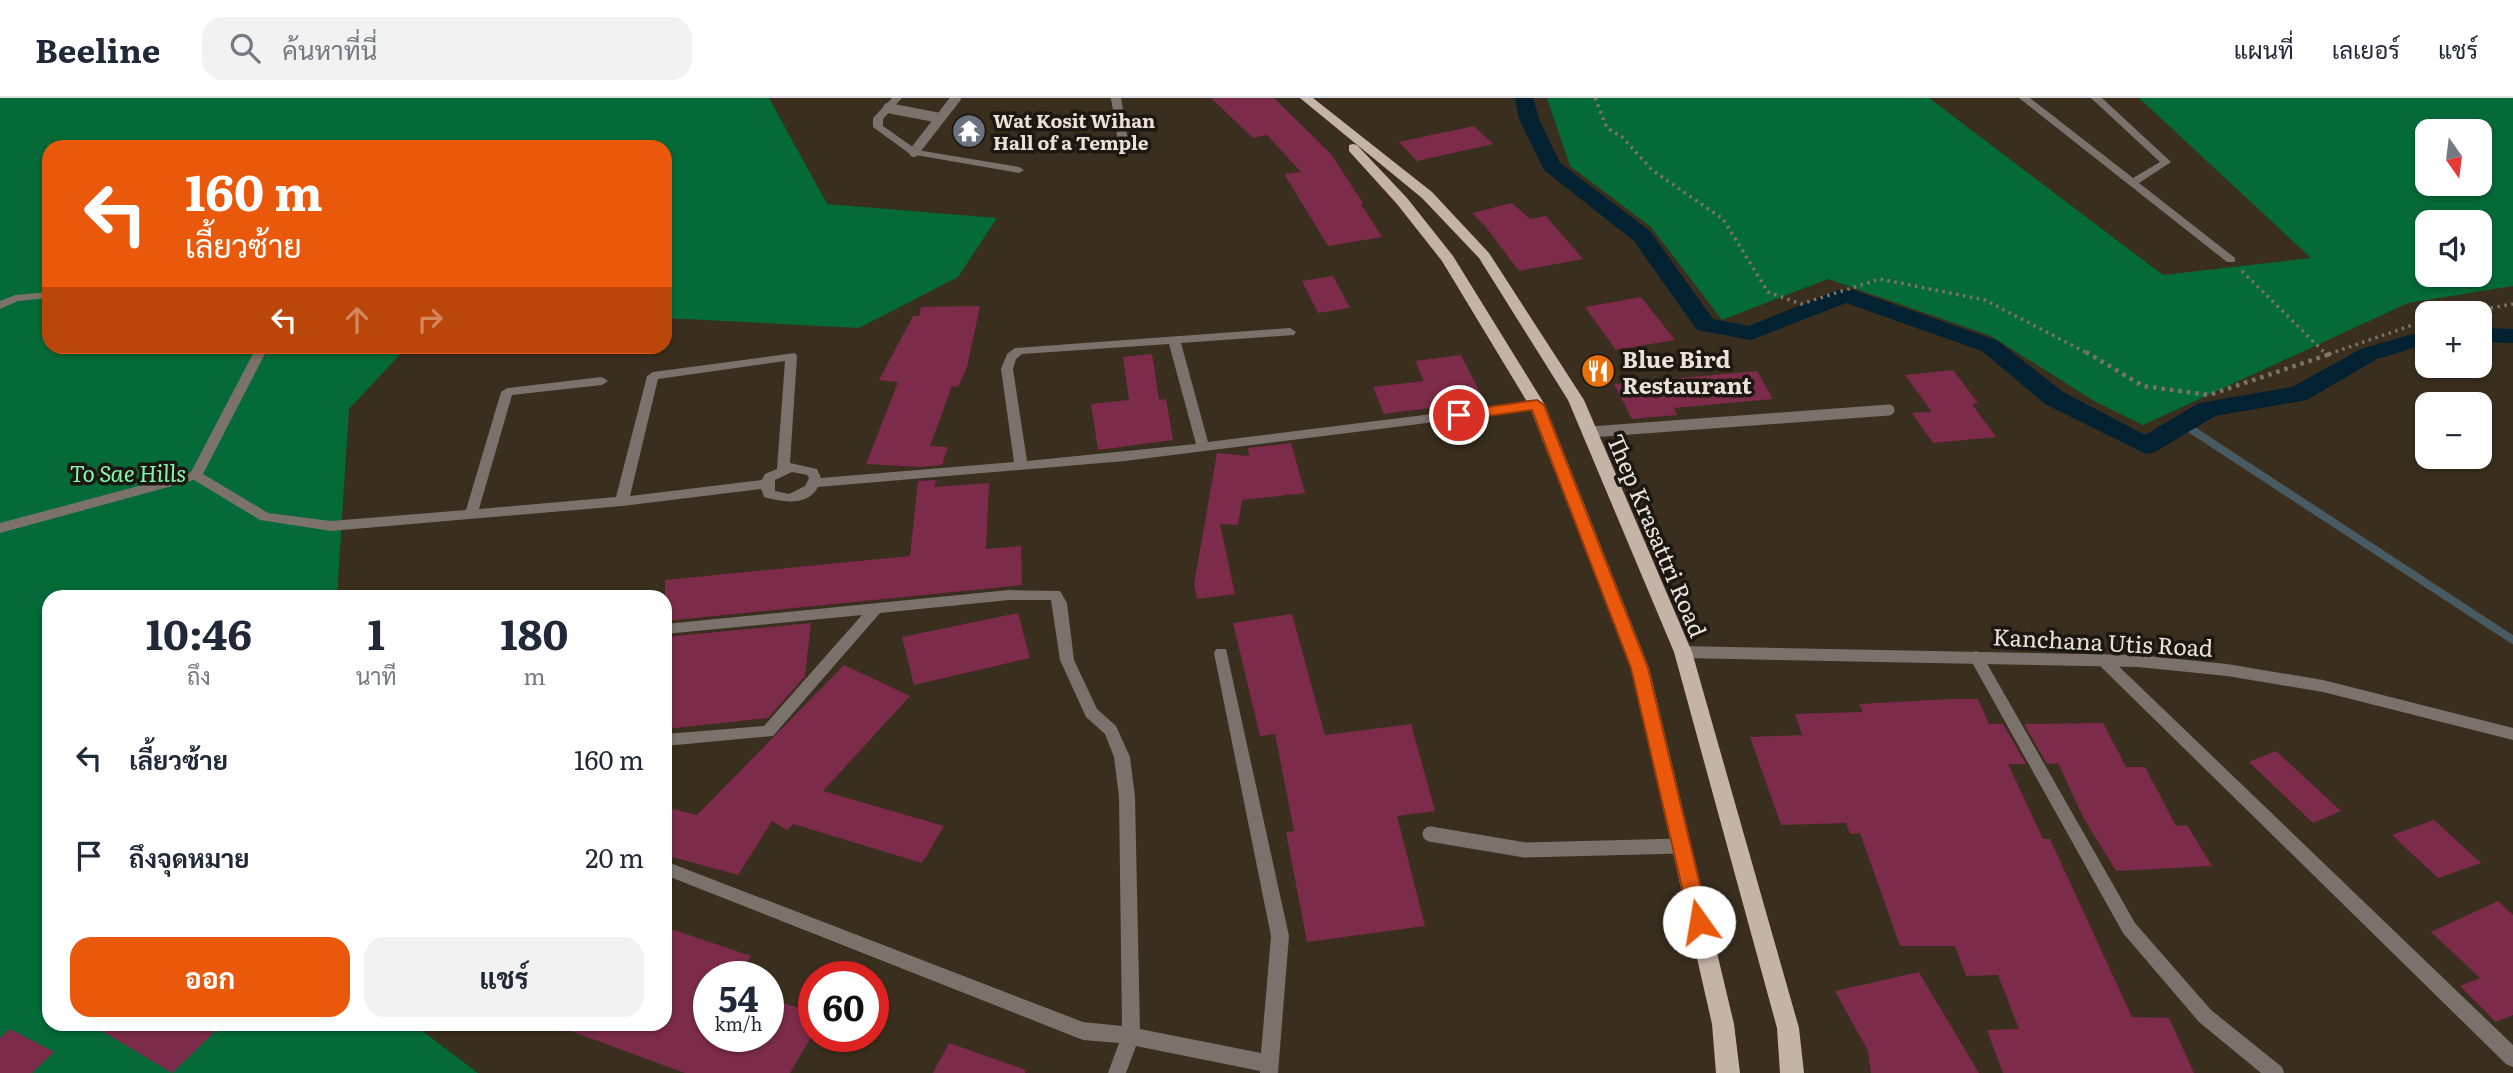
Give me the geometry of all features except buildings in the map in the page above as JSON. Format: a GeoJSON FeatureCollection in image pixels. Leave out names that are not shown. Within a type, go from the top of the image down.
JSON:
{"type":"FeatureCollection","features":[{"type":"Feature","properties":{"kind":"main road","name":"Thep Krasattri Road"},"geometry":{"type":"LineString","coordinates":[[1311,102],[1427,195],[1484,256],[1576,400],[1683,652],[1788,1028],[1792,1073]]}},
{"type":"Feature","properties":{"kind":"main road","name":"Thep Krasattri Road"},"geometry":{"type":"LineString","coordinates":[[1311,102],[1402,201],[1448,259],[1537,405],[1640,668],[1723,1024],[1728,1073]]}},
{"type":"Feature","properties":{"kind":"main road"},"geometry":{"type":"LineString","coordinates":[[1402,201],[1427,195]]}},
{"type":"Feature","properties":{"kind":"street"},"geometry":{"type":"LineString","coordinates":[[897,98],[878,118],[878,127],[914,152],[1018,170]]}},
{"type":"Feature","properties":{"kind":"street"},"geometry":{"type":"LineString","coordinates":[[2024,98],[2231,260]]}},
{"type":"Feature","properties":{"kind":"street"},"geometry":{"type":"LineString","coordinates":[[2096,98],[2166,162],[2133,182]]}},
{"type":"Feature","properties":{"kind":"street"},"geometry":{"type":"LineString","coordinates":[[0,306],[15,298],[42,296]]}},
{"type":"Feature","properties":{"kind":"street"},"geometry":{"type":"LineString","coordinates":[[1021,466],[1007,369],[1011,356],[1019,351],[1290,332]]}},
{"type":"Feature","properties":{"kind":"street"},"geometry":{"type":"LineString","coordinates":[[1174,340],[1203,448]]}},
{"type":"Feature","properties":{"kind":"street"},"geometry":{"type":"LineString","coordinates":[[196,475],[259,354]]}},
{"type":"Feature","properties":{"kind":"street"},"geometry":{"type":"LineString","coordinates":[[622,501],[653,376],[791,356],[783,469]]}},
{"type":"Feature","properties":{"kind":"street"},"geometry":{"type":"LineString","coordinates":[[471,514],[507,391],[601,381]]}},
{"type":"Feature","properties":{"kind":"street"},"geometry":{"type":"LineString","coordinates":[[815,483],[815,478],[806,468],[783,469],[770,477],[766,484],[769,494],[782,499],[805,494],[815,483],[1203,448],[1537,405]]}},
{"type":"Feature","properties":{"kind":"street"},"geometry":{"type":"LineString","coordinates":[[0,528],[196,475],[265,517],[331,526],[622,501],[766,484]]}},
{"type":"Feature","properties":{"kind":"street"},"geometry":{"type":"LineString","coordinates":[[672,628],[1010,595],[1055,595],[1060,603],[1068,660],[1091,713],[1111,730],[1122,757],[1127,797],[1131,1036],[1117,1073]]}},
{"type":"Feature","properties":{"kind":"street"},"geometry":{"type":"LineString","coordinates":[[672,739],[768,732],[877,608]]}},
{"type":"Feature","properties":{"kind":"street","name":"Kanchana Utis Road"},"geometry":{"type":"LineString","coordinates":[[1683,652],[2102,659],[2227,670],[2323,686],[2513,734]]}},
{"type":"Feature","properties":{"kind":"street"},"geometry":{"type":"LineString","coordinates":[[672,871],[1083,1031],[1131,1036],[1270,1069],[1280,936],[1221,653]]}},
{"type":"Feature","properties":{"kind":"street"},"geometry":{"type":"LineString","coordinates":[[1976,657],[2129,928],[2205,1016],[2275,1073]]}},
{"type":"Feature","properties":{"kind":"street"},"geometry":{"type":"LineString","coordinates":[[2102,659],[2513,1058]]}},
{"type":"Feature","properties":{"kind":"lane"},"geometry":{"type":"LineString","coordinates":[[914,152],[956,98]]}},
{"type":"Feature","properties":{"kind":"lane"},"geometry":{"type":"LineString","coordinates":[[1116,98],[1124,147]]}},
{"type":"Feature","properties":{"kind":"lane"},"geometry":{"type":"LineString","coordinates":[[888,108],[940,118]]}},
{"type":"Feature","properties":{"kind":"lane"},"geometry":{"type":"LineString","coordinates":[[1590,432],[1889,410]]}},
{"type":"Feature","properties":{"kind":"lane"},"geometry":{"type":"LineString","coordinates":[[1430,834],[1525,850],[1681,846]]}},
{"type":"Feature","properties":{"kind":"path"},"geometry":{"type":"LineString","coordinates":[[1595,98],[1607,128],[1622,137],[1652,170],[1723,219],[1769,292],[1801,304],[1880,279],[1985,300],[2056,335],[2143,386],[2208,395],[2415,324]]}},
{"type":"Feature","properties":{"kind":"path"},"geometry":{"type":"LineString","coordinates":[[2231,260],[2327,355]]}},
{"type":"Feature","properties":{"kind":"path"},"geometry":{"type":"LineString","coordinates":[[2492,308],[2513,304]]}},
{"type":"Feature","properties":{"kind":"green space","name":"To Sae Hills"},"geometry":{"type":"Polygon","coordinates":[[[0,98],[769,98],[827,204],[997,218],[958,277],[859,328],[672,318],[672,140],[42,140],[42,354],[400,354],[349,409],[337,590],[42,590],[42,1031],[422,1031],[478,1073],[0,1073],[0,98]]]}},
{"type":"Feature","properties":{"kind":"green space"},"geometry":{"type":"Polygon","coordinates":[[[1547,98],[1929,98],[2163,275],[2311,258],[2139,98],[2513,98],[2513,286],[2408,303],[2143,425],[2094,401],[1991,336],[1828,279],[1722,320],[1651,227],[1570,166],[1547,98]]]}},
{"type":"Feature","properties":{"kind":"waterway"},"geometry":{"type":"LineString","coordinates":[[1524,98],[1529,119],[1551,166],[1642,236],[1705,325],[1751,333],[1846,295],[1990,346],[2054,398],[2146,446],[2208,409],[2298,394],[2369,354],[2415,341]]}},
{"type":"Feature","properties":{"kind":"waterway"},"geometry":{"type":"LineString","coordinates":[[2492,335],[2513,336]]}},
{"type":"Feature","properties":{"kind":"waterway"},"geometry":{"type":"LineString","coordinates":[[2183,424],[2513,640]]}},
{"type":"Feature","properties":{"kind":"place","name":"Wat Kosit Wihan Hall of a Temple"},"geometry":{"type":"Point","coordinates":[969,131]}},
{"type":"Feature","properties":{"kind":"place","name":"Blue Bird Restaurant"},"geometry":{"type":"Point","coordinates":[1598,371]}},
{"type":"Feature","properties":{"kind":"route"},"geometry":{"type":"LineString","coordinates":[[1459,415],[1537,405],[1640,668],[1699,922]]}}]}
